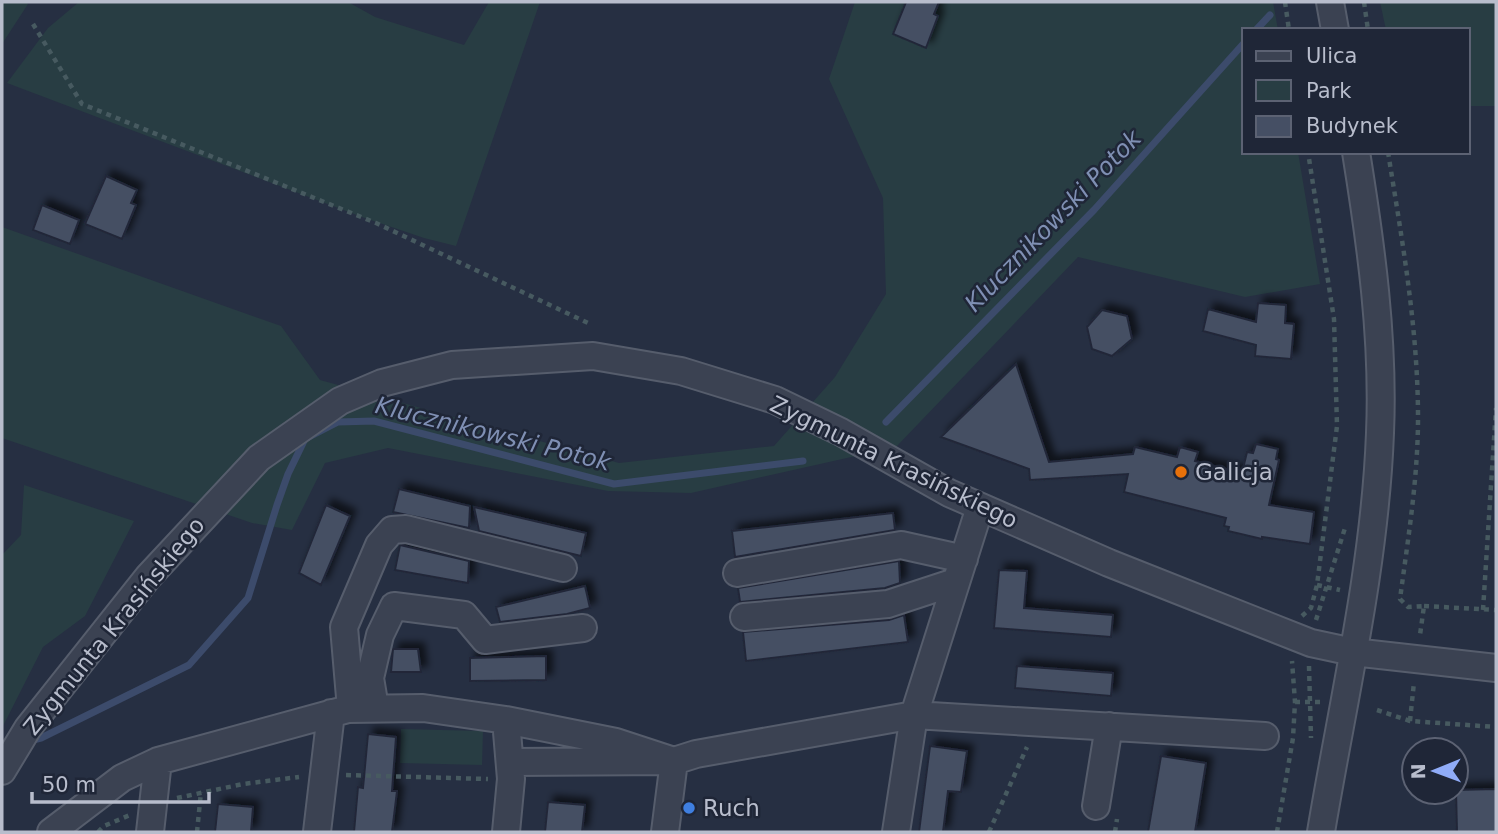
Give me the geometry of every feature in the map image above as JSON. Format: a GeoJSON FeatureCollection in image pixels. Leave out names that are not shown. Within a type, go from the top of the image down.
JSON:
{"type":"FeatureCollection","features":[{"type":"Feature","properties":{"kind":"street"},"geometry":{"type":"LineString","coordinates":[[1330,2],[1335,28]]}},
{"type":"Feature","properties":{"kind":"street"},"geometry":{"type":"LineString","coordinates":[[1321,832],[1373,525],[1380,432],[1381,386],[1375,290],[1356,154]]}},
{"type":"Feature","properties":{"kind":"street","name":"Zygmunta Krasińskiego"},"geometry":{"type":"LineString","coordinates":[[2,771],[29,729],[148,577],[259,458],[340,401],[382,383],[452,365],[593,356],[681,370],[775,400],[841,432],[949,493],[1109,563],[1297,638],[1353,652],[1496,668]]}},
{"type":"Feature","properties":{"kind":"street"},"geometry":{"type":"LineString","coordinates":[[896,832],[914,715],[980,507]]}},
{"type":"Feature","properties":{"kind":"street"},"geometry":{"type":"LineString","coordinates":[[352,710],[344,627],[379,545],[392,530],[406,529],[563,568]]}},
{"type":"Feature","properties":{"kind":"street"},"geometry":{"type":"LineString","coordinates":[[737,573],[901,545],[960,570]]}},
{"type":"Feature","properties":{"kind":"street"},"geometry":{"type":"LineString","coordinates":[[744,617],[888,604],[960,570]]}},
{"type":"Feature","properties":{"kind":"street"},"geometry":{"type":"LineString","coordinates":[[317,832],[324,775],[352,710],[370,678],[380,635],[394,606],[464,615],[485,640],[583,628]]}},
{"type":"Feature","properties":{"kind":"street"},"geometry":{"type":"LineString","coordinates":[[51,832],[122,778],[158,761],[352,710],[423,708],[506,720],[616,742],[674,761]]}},
{"type":"Feature","properties":{"kind":"street"},"geometry":{"type":"LineString","coordinates":[[511,771],[674,761],[696,754],[914,715],[1265,736]]}},
{"type":"Feature","properties":{"kind":"street"},"geometry":{"type":"LineString","coordinates":[[506,720],[511,771],[506,832]]}},
{"type":"Feature","properties":{"kind":"street"},"geometry":{"type":"LineString","coordinates":[[1096,806],[1109,726]]}},
{"type":"Feature","properties":{"kind":"street"},"geometry":{"type":"LineString","coordinates":[[150,832],[158,761]]}},
{"type":"Feature","properties":{"kind":"street"},"geometry":{"type":"LineString","coordinates":[[666,832],[674,761]]}},
{"type":"Feature","properties":{"kind":"path"},"geometry":{"type":"LineString","coordinates":[[1285,2],[1289,28]]}},
{"type":"Feature","properties":{"kind":"path"},"geometry":{"type":"LineString","coordinates":[[1364,2],[1368,28]]}},
{"type":"Feature","properties":{"kind":"path"},"geometry":{"type":"LineString","coordinates":[[33,24],[82,104],[376,223],[588,323]]}},
{"type":"Feature","properties":{"kind":"path"},"geometry":{"type":"LineString","coordinates":[[1300,617],[1311,608],[1317,585],[1337,426],[1334,319],[1308,154]]}},
{"type":"Feature","properties":{"kind":"path"},"geometry":{"type":"LineString","coordinates":[[1388,154],[1412,303],[1418,418],[1415,482],[1399,599],[1408,607],[1496,610]]}},
{"type":"Feature","properties":{"kind":"path"},"geometry":{"type":"LineString","coordinates":[[1483,610],[1496,408]]}},
{"type":"Feature","properties":{"kind":"path"},"geometry":{"type":"LineString","coordinates":[[1316,616],[1346,526]]}},
{"type":"Feature","properties":{"kind":"path"},"geometry":{"type":"LineString","coordinates":[[1410,721],[1424,606]]}},
{"type":"Feature","properties":{"kind":"path"},"geometry":{"type":"LineString","coordinates":[[1308,667],[1311,740]]}},
{"type":"Feature","properties":{"kind":"path"},"geometry":{"type":"LineString","coordinates":[[1295,702],[1326,703]]}},
{"type":"Feature","properties":{"kind":"path"},"geometry":{"type":"LineString","coordinates":[[1377,710],[1410,721],[1496,727]]}},
{"type":"Feature","properties":{"kind":"path"},"geometry":{"type":"LineString","coordinates":[[989,832],[1038,721]]}},
{"type":"Feature","properties":{"kind":"path"},"geometry":{"type":"LineString","coordinates":[[98,832],[104,826],[153,803],[243,784],[324,775],[511,771]]}},
{"type":"Feature","properties":{"kind":"path"},"geometry":{"type":"LineString","coordinates":[[197,832],[201,792]]}},
{"type":"Feature","properties":{"kind":"green space"},"geometry":{"type":"Polygon","coordinates":[[[2,2],[28,4],[2,44],[2,2]]]}},
{"type":"Feature","properties":{"kind":"green space"},"geometry":{"type":"Polygon","coordinates":[[[79,2],[348,2],[375,17],[464,45],[489,2],[540,2],[456,246],[362,217],[7,83],[48,28],[79,2]]]}},
{"type":"Feature","properties":{"kind":"green space"},"geometry":{"type":"Polygon","coordinates":[[[855,2],[1273,2],[1278,28],[1242,28],[1242,154],[1298,154],[1320,284],[1245,297],[1078,257],[896,447],[691,493],[608,491],[388,448],[325,463],[292,530],[252,523],[2,438],[2,227],[281,326],[320,380],[619,463],[774,446],[835,377],[886,294],[883,198],[829,79],[855,2]]]}},
{"type":"Feature","properties":{"kind":"green space"},"geometry":{"type":"Polygon","coordinates":[[[1380,2],[1496,2],[1496,106],[1470,106],[1470,28],[1386,28],[1380,2]]]}},
{"type":"Feature","properties":{"kind":"green space"},"geometry":{"type":"Polygon","coordinates":[[[24,485],[134,521],[85,616],[43,647],[2,728],[2,555],[21,535],[24,485]]]}},
{"type":"Feature","properties":{"kind":"green space"},"geometry":{"type":"Polygon","coordinates":[[[401,729],[483,731],[482,765],[400,763],[401,729]]]}},
{"type":"Feature","properties":{"kind":"building"},"geometry":{"type":"Polygon","coordinates":[[[906,2],[939,2],[934,14],[938,16],[926,48],[893,34],[906,2]]]}},
{"type":"Feature","properties":{"kind":"building"},"geometry":{"type":"Polygon","coordinates":[[[106,176],[137,190],[131,203],[136,205],[122,239],[85,224],[106,176]]]}},
{"type":"Feature","properties":{"kind":"building"},"geometry":{"type":"Polygon","coordinates":[[[42,205],[79,220],[70,244],[33,230],[42,205]]]}},
{"type":"Feature","properties":{"kind":"building"},"geometry":{"type":"Polygon","coordinates":[[[1258,303],[1286,305],[1285,323],[1294,324],[1291,359],[1255,356],[1256,345],[1203,331],[1208,309],[1256,322],[1258,303]]]}},
{"type":"Feature","properties":{"kind":"building"},"geometry":{"type":"Polygon","coordinates":[[[1102,310],[1127,316],[1132,339],[1112,356],[1092,349],[1087,327],[1102,310]]]}},
{"type":"Feature","properties":{"kind":"building"},"geometry":{"type":"Polygon","coordinates":[[[1016,364],[1049,462],[1133,454],[1135,447],[1177,457],[1180,447],[1198,452],[1195,461],[1242,473],[1247,452],[1253,453],[1256,444],[1278,449],[1276,459],[1279,460],[1269,505],[1314,512],[1310,544],[1262,539],[1228,531],[1229,527],[1224,526],[1226,518],[1124,492],[1128,474],[1030,480],[1029,469],[941,437],[1016,364]]]}},
{"type":"Feature","properties":{"kind":"building"},"geometry":{"type":"Polygon","coordinates":[[[399,489],[470,506],[469,528],[393,512],[399,489]]]}},
{"type":"Feature","properties":{"kind":"building"},"geometry":{"type":"Polygon","coordinates":[[[326,505],[350,516],[321,585],[299,573],[326,505]]]}},
{"type":"Feature","properties":{"kind":"building"},"geometry":{"type":"Polygon","coordinates":[[[474,507],[586,533],[581,556],[479,531],[474,507]]]}},
{"type":"Feature","properties":{"kind":"building"},"geometry":{"type":"Polygon","coordinates":[[[893,513],[895,530],[735,557],[732,531],[893,513]]]}},
{"type":"Feature","properties":{"kind":"building"},"geometry":{"type":"Polygon","coordinates":[[[400,545],[469,561],[468,583],[395,570],[400,545]]]}},
{"type":"Feature","properties":{"kind":"building"},"geometry":{"type":"Polygon","coordinates":[[[899,561],[900,583],[885,588],[740,602],[738,588],[899,561]]]}},
{"type":"Feature","properties":{"kind":"building"},"geometry":{"type":"Polygon","coordinates":[[[999,570],[1027,571],[1024,608],[1113,615],[1111,637],[994,628],[999,570]]]}},
{"type":"Feature","properties":{"kind":"building"},"geometry":{"type":"Polygon","coordinates":[[[585,586],[590,608],[567,614],[500,622],[496,607],[585,586]]]}},
{"type":"Feature","properties":{"kind":"building"},"geometry":{"type":"Polygon","coordinates":[[[904,615],[908,642],[746,661],[743,632],[889,620],[904,615]]]}},
{"type":"Feature","properties":{"kind":"building"},"geometry":{"type":"Polygon","coordinates":[[[393,649],[418,649],[421,672],[391,672],[393,649]]]}},
{"type":"Feature","properties":{"kind":"building"},"geometry":{"type":"Polygon","coordinates":[[[546,656],[546,680],[470,681],[470,658],[546,656]]]}},
{"type":"Feature","properties":{"kind":"building"},"geometry":{"type":"Polygon","coordinates":[[[1017,666],[1113,673],[1111,696],[1015,688],[1017,666]]]}},
{"type":"Feature","properties":{"kind":"building"},"geometry":{"type":"Polygon","coordinates":[[[368,734],[396,737],[392,791],[397,791],[392,832],[354,832],[358,787],[363,788],[368,734]]]}},
{"type":"Feature","properties":{"kind":"building"},"geometry":{"type":"Polygon","coordinates":[[[930,746],[967,751],[961,792],[948,791],[943,832],[919,832],[930,746]]]}},
{"type":"Feature","properties":{"kind":"building"},"geometry":{"type":"Polygon","coordinates":[[[1161,756],[1206,763],[1195,832],[1148,832],[1161,756]]]}},
{"type":"Feature","properties":{"kind":"building"},"geometry":{"type":"Polygon","coordinates":[[[1496,789],[1496,832],[1457,832],[1456,806],[1470,806],[1470,790],[1496,789]]]}},
{"type":"Feature","properties":{"kind":"building"},"geometry":{"type":"Polygon","coordinates":[[[548,802],[585,805],[582,832],[545,832],[548,802]]]}},
{"type":"Feature","properties":{"kind":"building"},"geometry":{"type":"Polygon","coordinates":[[[218,804],[253,807],[251,832],[215,832],[218,804]]]}},
{"type":"Feature","properties":{"kind":"waterway","name":"Klucznikowski Potok"},"geometry":{"type":"LineString","coordinates":[[1258,28],[1270,15]]}},
{"type":"Feature","properties":{"kind":"waterway","name":"Klucznikowski Potok"},"geometry":{"type":"LineString","coordinates":[[886,422],[1094,210],[1242,45]]}},
{"type":"Feature","properties":{"kind":"waterway","name":"Klucznikowski Potok"},"geometry":{"type":"LineString","coordinates":[[29,741],[41,738],[189,665],[248,598],[288,474],[305,439],[338,422],[374,421],[614,484],[803,461]]}},
{"type":"Feature","properties":{"kind":"place","name":"Galicja"},"geometry":{"type":"Point","coordinates":[1181,472]}},
{"type":"Feature","properties":{"kind":"place","name":"Ruch"},"geometry":{"type":"Point","coordinates":[689,808]}}]}
